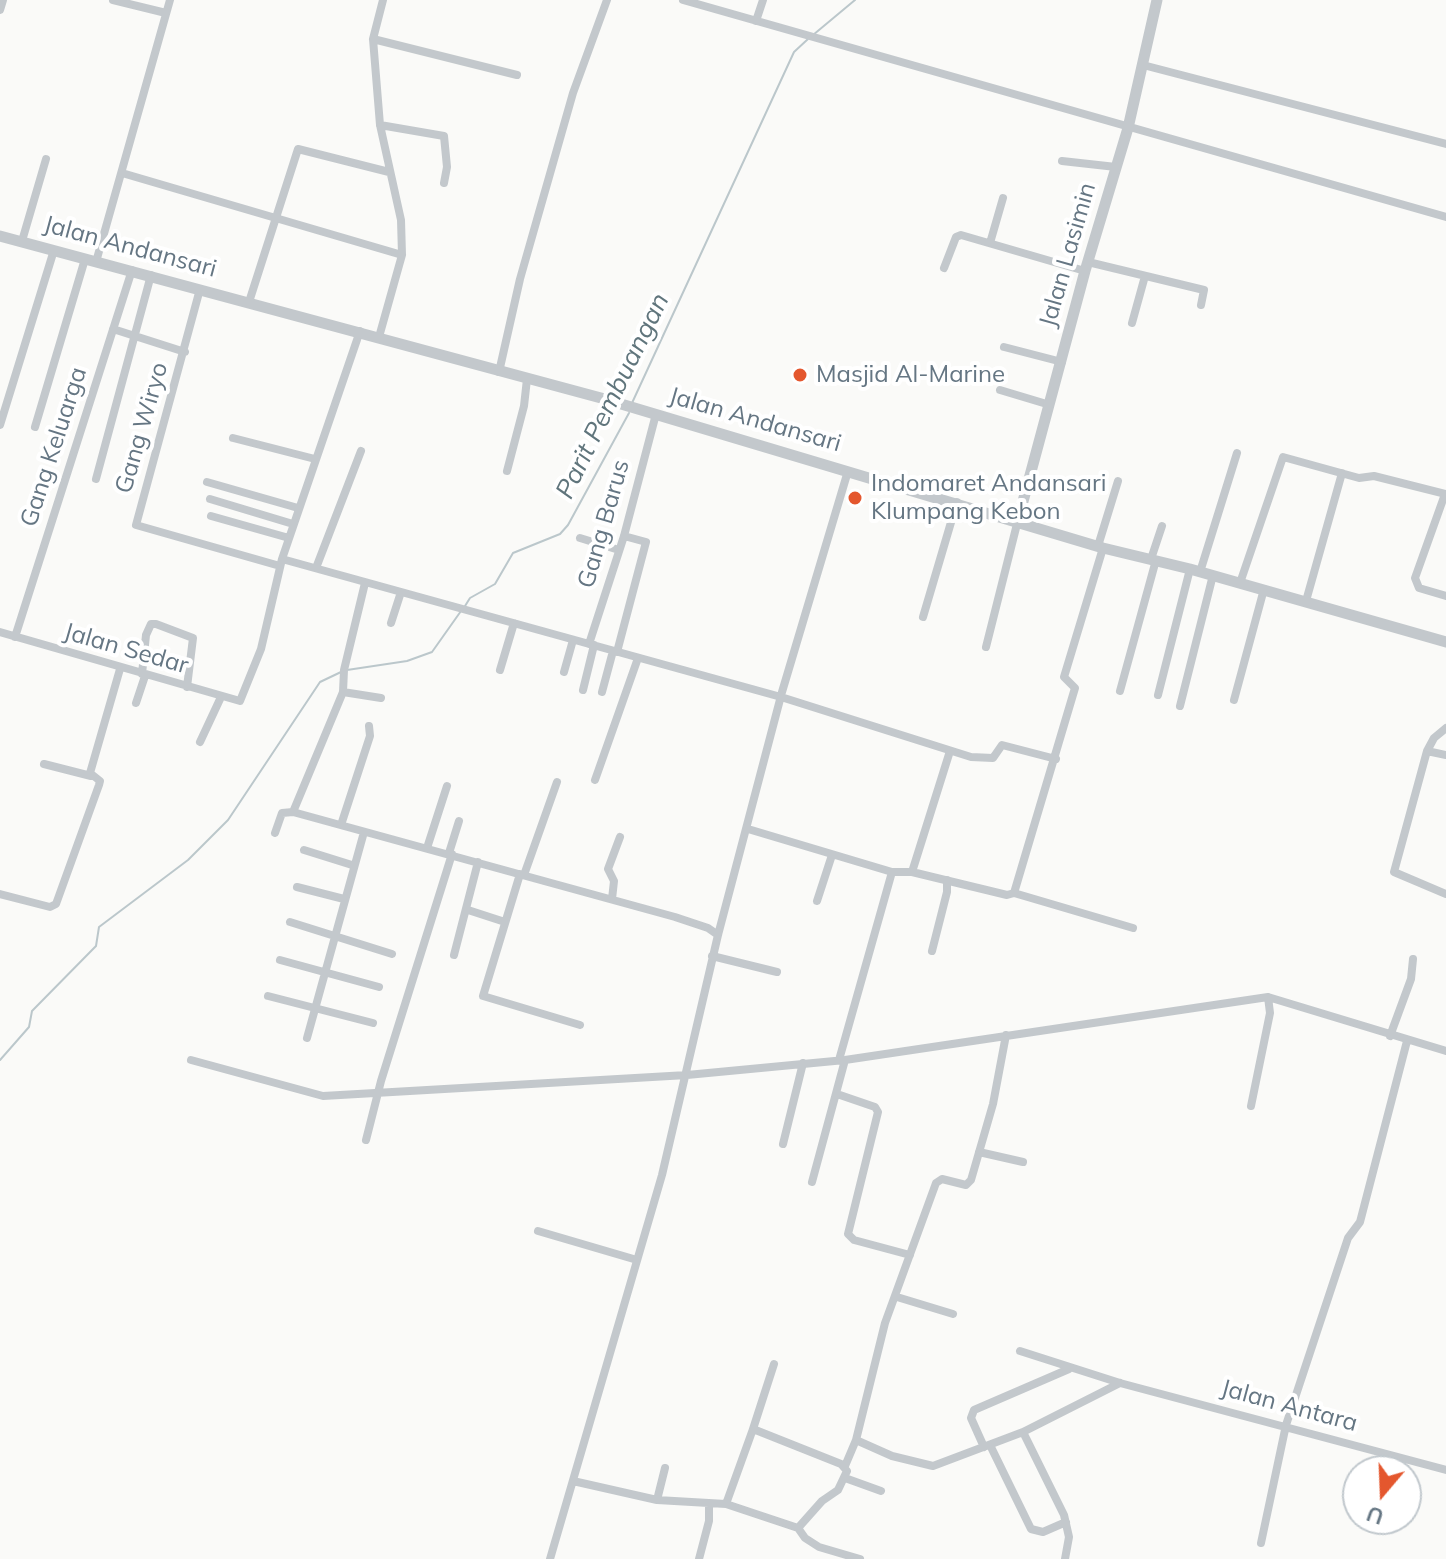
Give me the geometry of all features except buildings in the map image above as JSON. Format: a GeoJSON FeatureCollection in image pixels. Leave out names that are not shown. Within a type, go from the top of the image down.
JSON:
{"type":"FeatureCollection","features":[{"type":"Feature","properties":{"kind":"street"},"geometry":{"type":"LineString","coordinates":[[0,10],[3,0]]}},
{"type":"Feature","properties":{"kind":"street"},"geometry":{"type":"LineString","coordinates":[[113,0],[166,13]]}},
{"type":"Feature","properties":{"kind":"street"},"geometry":{"type":"LineString","coordinates":[[35,427],[122,173],[170,0]]}},
{"type":"Feature","properties":{"kind":"street"},"geometry":{"type":"LineString","coordinates":[[379,337],[402,255],[401,220],[380,125],[373,39],[383,0]]}},
{"type":"Feature","properties":{"kind":"street"},"geometry":{"type":"LineString","coordinates":[[499,372],[520,279],[566,117],[607,0]]}},
{"type":"Feature","properties":{"kind":"street"},"geometry":{"type":"LineString","coordinates":[[683,0],[1446,217]]}},
{"type":"Feature","properties":{"kind":"street"},"geometry":{"type":"LineString","coordinates":[[756,21],[763,0]]}},
{"type":"Feature","properties":{"kind":"street","name":"Jalan Lasimin"},"geometry":{"type":"LineString","coordinates":[[1018,520],[1128,128],[1157,0]]}},
{"type":"Feature","properties":{"kind":"street"},"geometry":{"type":"LineString","coordinates":[[373,39],[517,75]]}},
{"type":"Feature","properties":{"kind":"street"},"geometry":{"type":"LineString","coordinates":[[1143,65],[1446,144]]}},
{"type":"Feature","properties":{"kind":"street"},"geometry":{"type":"LineString","coordinates":[[380,125],[444,136],[447,167],[444,183]]}},
{"type":"Feature","properties":{"kind":"street"},"geometry":{"type":"LineString","coordinates":[[249,302],[297,152],[302,148],[389,172]]}},
{"type":"Feature","properties":{"kind":"street"},"geometry":{"type":"LineString","coordinates":[[22,241],[46,159]]}},
{"type":"Feature","properties":{"kind":"street"},"geometry":{"type":"LineString","coordinates":[[1062,161],[1116,167]]}},
{"type":"Feature","properties":{"kind":"street"},"geometry":{"type":"LineString","coordinates":[[122,173],[402,255]]}},
{"type":"Feature","properties":{"kind":"street"},"geometry":{"type":"LineString","coordinates":[[990,243],[1003,198]]}},
{"type":"Feature","properties":{"kind":"street","name":"Jalan Andansari"},"geometry":{"type":"LineString","coordinates":[[0,236],[643,410],[1100,547],[1195,570],[1446,642]]}},
{"type":"Feature","properties":{"kind":"street"},"geometry":{"type":"LineString","coordinates":[[944,268],[956,237],[966,236],[1087,267],[1204,290],[1201,305]]}},
{"type":"Feature","properties":{"kind":"street"},"geometry":{"type":"LineString","coordinates":[[0,425],[2,408],[54,250]]}},
{"type":"Feature","properties":{"kind":"street","name":"Gang Keluarga"},"geometry":{"type":"LineString","coordinates":[[15,637],[132,270]]}},
{"type":"Feature","properties":{"kind":"street"},"geometry":{"type":"LineString","coordinates":[[96,479],[137,337],[151,275]]}},
{"type":"Feature","properties":{"kind":"street"},"geometry":{"type":"LineString","coordinates":[[1132,323],[1145,276]]}},
{"type":"Feature","properties":{"kind":"street","name":"Gang Wiryo"},"geometry":{"type":"LineString","coordinates":[[200,289],[136,525],[281,562]]}},
{"type":"Feature","properties":{"kind":"street"},"geometry":{"type":"LineString","coordinates":[[113,329],[185,352]]}},
{"type":"Feature","properties":{"kind":"street"},"geometry":{"type":"LineString","coordinates":[[360,331],[281,562],[316,568],[781,697],[950,751],[989,758],[1002,745],[1056,759]]}},
{"type":"Feature","properties":{"kind":"street"},"geometry":{"type":"LineString","coordinates":[[1004,347],[1062,362]]}},
{"type":"Feature","properties":{"kind":"street"},"geometry":{"type":"LineString","coordinates":[[507,471],[524,406],[527,379]]}},
{"type":"Feature","properties":{"kind":"street"},"geometry":{"type":"LineString","coordinates":[[1000,390],[1050,405]]}},
{"type":"Feature","properties":{"kind":"street","name":"Gang Barus"},"geometry":{"type":"LineString","coordinates":[[583,690],[591,645],[656,414]]}},
{"type":"Feature","properties":{"kind":"street"},"geometry":{"type":"LineString","coordinates":[[233,438],[315,459]]}},
{"type":"Feature","properties":{"kind":"street"},"geometry":{"type":"LineString","coordinates":[[316,568],[361,451]]}},
{"type":"Feature","properties":{"kind":"street"},"geometry":{"type":"LineString","coordinates":[[1158,695],[1195,570],[1237,453]]}},
{"type":"Feature","properties":{"kind":"street"},"geometry":{"type":"LineString","coordinates":[[1240,583],[1278,461],[1291,457],[1359,478],[1374,476],[1446,494],[1415,578],[1419,588],[1446,596]]}},
{"type":"Feature","properties":{"kind":"street"},"geometry":{"type":"LineString","coordinates":[[550,1559],[637,1260],[687,1075],[712,956],[781,697],[848,471]]}},
{"type":"Feature","properties":{"kind":"street"},"geometry":{"type":"LineString","coordinates":[[1306,601],[1342,473]]}},
{"type":"Feature","properties":{"kind":"street"},"geometry":{"type":"LineString","coordinates":[[1014,893],[1075,688],[1066,683],[1064,677],[1118,481]]}},
{"type":"Feature","properties":{"kind":"street"},"geometry":{"type":"LineString","coordinates":[[207,482],[298,508]]}},
{"type":"Feature","properties":{"kind":"street"},"geometry":{"type":"LineString","coordinates":[[210,499],[293,524]]}},
{"type":"Feature","properties":{"kind":"street"},"geometry":{"type":"LineString","coordinates":[[923,617],[957,502]]}},
{"type":"Feature","properties":{"kind":"street"},"geometry":{"type":"LineString","coordinates":[[211,516],[289,538]]}},
{"type":"Feature","properties":{"kind":"street"},"geometry":{"type":"LineString","coordinates":[[986,647],[1018,520]]}},
{"type":"Feature","properties":{"kind":"street"},"geometry":{"type":"LineString","coordinates":[[1120,691],[1162,526]]}},
{"type":"Feature","properties":{"kind":"street"},"geometry":{"type":"LineString","coordinates":[[602,692],[646,542],[624,536]]}},
{"type":"Feature","properties":{"kind":"street"},"geometry":{"type":"LineString","coordinates":[[580,538],[619,550]]}},
{"type":"Feature","properties":{"kind":"street","name":"Jalan Sedar"},"geometry":{"type":"LineString","coordinates":[[0,632],[120,669],[240,701],[261,649],[281,562]]}},
{"type":"Feature","properties":{"kind":"street"},"geometry":{"type":"LineString","coordinates":[[1180,706],[1213,575]]}},
{"type":"Feature","properties":{"kind":"street"},"geometry":{"type":"LineString","coordinates":[[293,812],[343,692],[344,670],[365,583]]}},
{"type":"Feature","properties":{"kind":"street"},"geometry":{"type":"LineString","coordinates":[[1234,700],[1264,589]]}},
{"type":"Feature","properties":{"kind":"street"},"geometry":{"type":"LineString","coordinates":[[391,623],[401,592]]}},
{"type":"Feature","properties":{"kind":"street"},"geometry":{"type":"LineString","coordinates":[[500,670],[514,623]]}},
{"type":"Feature","properties":{"kind":"street"},"geometry":{"type":"LineString","coordinates":[[136,703],[144,675],[146,635],[151,624],[193,638],[187,687]]}},
{"type":"Feature","properties":{"kind":"street"},"geometry":{"type":"LineString","coordinates":[[564,672],[573,640]]}},
{"type":"Feature","properties":{"kind":"street"},"geometry":{"type":"LineString","coordinates":[[595,780],[638,658]]}},
{"type":"Feature","properties":{"kind":"street"},"geometry":{"type":"LineString","coordinates":[[91,776],[120,669]]}},
{"type":"Feature","properties":{"kind":"street"},"geometry":{"type":"LineString","coordinates":[[343,692],[381,698]]}},
{"type":"Feature","properties":{"kind":"street"},"geometry":{"type":"LineString","coordinates":[[200,742],[221,697]]}},
{"type":"Feature","properties":{"kind":"street"},"geometry":{"type":"LineString","coordinates":[[341,825],[370,736],[369,726]]}},
{"type":"Feature","properties":{"kind":"street"},"geometry":{"type":"LineString","coordinates":[[1446,728],[1434,738],[1427,751],[1394,872],[1446,894]]}},
{"type":"Feature","properties":{"kind":"street"},"geometry":{"type":"LineString","coordinates":[[912,872],[950,751]]}},
{"type":"Feature","properties":{"kind":"street"},"geometry":{"type":"LineString","coordinates":[[1427,751],[1446,755]]}},
{"type":"Feature","properties":{"kind":"street"},"geometry":{"type":"LineString","coordinates":[[0,894],[54,907],[99,785],[100,781],[91,776],[44,764]]}},
{"type":"Feature","properties":{"kind":"street"},"geometry":{"type":"LineString","coordinates":[[557,782],[505,922],[483,996],[580,1025]]}},
{"type":"Feature","properties":{"kind":"street"},"geometry":{"type":"LineString","coordinates":[[427,848],[447,786]]}},
{"type":"Feature","properties":{"kind":"street"},"geometry":{"type":"LineString","coordinates":[[275,833],[282,813],[293,812],[702,925],[718,935]]}},
{"type":"Feature","properties":{"kind":"street"},"geometry":{"type":"LineString","coordinates":[[366,1140],[379,1086],[459,821]]}},
{"type":"Feature","properties":{"kind":"street"},"geometry":{"type":"LineString","coordinates":[[748,829],[892,872],[912,872],[1007,895],[1014,893],[1133,928]]}},
{"type":"Feature","properties":{"kind":"street"},"geometry":{"type":"LineString","coordinates":[[307,1038],[352,865],[364,832]]}},
{"type":"Feature","properties":{"kind":"street"},"geometry":{"type":"LineString","coordinates":[[612,899],[614,881],[608,869],[620,837]]}},
{"type":"Feature","properties":{"kind":"street"},"geometry":{"type":"LineString","coordinates":[[304,850],[352,865]]}},
{"type":"Feature","properties":{"kind":"street"},"geometry":{"type":"LineString","coordinates":[[817,901],[832,855]]}},
{"type":"Feature","properties":{"kind":"street"},"geometry":{"type":"LineString","coordinates":[[454,955],[478,862]]}},
{"type":"Feature","properties":{"kind":"street"},"geometry":{"type":"LineString","coordinates":[[812,1182],[892,872]]}},
{"type":"Feature","properties":{"kind":"street"},"geometry":{"type":"LineString","coordinates":[[932,951],[947,892],[947,880]]}},
{"type":"Feature","properties":{"kind":"street"},"geometry":{"type":"LineString","coordinates":[[297,887],[344,899]]}},
{"type":"Feature","properties":{"kind":"street"},"geometry":{"type":"LineString","coordinates":[[468,910],[505,922]]}},
{"type":"Feature","properties":{"kind":"street"},"geometry":{"type":"LineString","coordinates":[[290,922],[392,954]]}},
{"type":"Feature","properties":{"kind":"street"},"geometry":{"type":"LineString","coordinates":[[712,956],[777,972]]}},
{"type":"Feature","properties":{"kind":"street"},"geometry":{"type":"LineString","coordinates":[[1390,1036],[1407,993],[1413,959]]}},
{"type":"Feature","properties":{"kind":"street"},"geometry":{"type":"LineString","coordinates":[[280,960],[379,987]]}},
{"type":"Feature","properties":{"kind":"street"},"geometry":{"type":"LineString","coordinates":[[268,996],[373,1023]]}},
{"type":"Feature","properties":{"kind":"street"},"geometry":{"type":"LineString","coordinates":[[191,1060],[323,1096],[379,1086],[687,1075],[842,1060],[1268,997],[1446,1051]]}},
{"type":"Feature","properties":{"kind":"street"},"geometry":{"type":"LineString","coordinates":[[1251,1106],[1270,1013],[1268,997]]}},
{"type":"Feature","properties":{"kind":"street"},"geometry":{"type":"LineString","coordinates":[[798,1528],[822,1501],[838,1490],[845,1478],[845,1466],[856,1440],[885,1323],[936,1183],[942,1179],[969,1183],[993,1104],[1006,1035]]}},
{"type":"Feature","properties":{"kind":"street"},"geometry":{"type":"LineString","coordinates":[[1261,1543],[1286,1425],[1348,1238],[1360,1222],[1407,1041]]}},
{"type":"Feature","properties":{"kind":"street"},"geometry":{"type":"LineString","coordinates":[[783,1144],[803,1063]]}},
{"type":"Feature","properties":{"kind":"street"},"geometry":{"type":"LineString","coordinates":[[837,1094],[875,1107],[878,1112],[848,1234],[854,1240],[910,1255]]}},
{"type":"Feature","properties":{"kind":"street"},"geometry":{"type":"LineString","coordinates":[[979,1152],[1023,1162]]}},
{"type":"Feature","properties":{"kind":"street"},"geometry":{"type":"LineString","coordinates":[[538,1231],[637,1260]]}},
{"type":"Feature","properties":{"kind":"street"},"geometry":{"type":"LineString","coordinates":[[897,1297],[953,1314]]}},
{"type":"Feature","properties":{"kind":"street","name":"Jalan Antara"},"geometry":{"type":"LineString","coordinates":[[1020,1351],[1069,1369],[1446,1470]]}},
{"type":"Feature","properties":{"kind":"street"},"geometry":{"type":"LineString","coordinates":[[726,1504],[774,1364]]}},
{"type":"Feature","properties":{"kind":"street"},"geometry":{"type":"LineString","coordinates":[[1066,1522],[1043,1532],[1031,1529],[971,1418],[974,1410],[1069,1369]]}},
{"type":"Feature","properties":{"kind":"street"},"geometry":{"type":"LineString","coordinates":[[856,1440],[892,1456],[933,1466],[1023,1432],[1120,1383]]}},
{"type":"Feature","properties":{"kind":"street"},"geometry":{"type":"LineString","coordinates":[[753,1429],[845,1466]]}},
{"type":"Feature","properties":{"kind":"street"},"geometry":{"type":"LineString","coordinates":[[1023,1432],[1066,1522],[1069,1545],[1065,1559]]}},
{"type":"Feature","properties":{"kind":"street"},"geometry":{"type":"LineString","coordinates":[[657,1500],[665,1468]]}},
{"type":"Feature","properties":{"kind":"street"},"geometry":{"type":"LineString","coordinates":[[845,1478],[881,1491]]}},
{"type":"Feature","properties":{"kind":"street"},"geometry":{"type":"LineString","coordinates":[[573,1481],[657,1500],[726,1504],[798,1528],[805,1538],[819,1547],[860,1559]]}},
{"type":"Feature","properties":{"kind":"street"},"geometry":{"type":"LineString","coordinates":[[699,1559],[709,1521],[709,1504]]}},
{"type":"Feature","properties":{"kind":"waterway","name":"Parit Pembuangan"},"geometry":{"type":"LineString","coordinates":[[813,35],[855,0]]}},
{"type":"Feature","properties":{"kind":"waterway","name":"Parit Pembuangan"},"geometry":{"type":"LineString","coordinates":[[632,403],[794,52],[808,39]]}},
{"type":"Feature","properties":{"kind":"waterway","name":"Parit Pembuangan"},"geometry":{"type":"LineString","coordinates":[[465,606],[470,598],[495,584],[513,553],[560,534],[568,525],[629,413]]}},
{"type":"Feature","properties":{"kind":"waterway","name":"Parit Pembuangan"},"geometry":{"type":"LineString","coordinates":[[347,670],[407,661],[432,652],[461,611]]}},
{"type":"Feature","properties":{"kind":"waterway","name":"Parit Pembuangan"},"geometry":{"type":"LineString","coordinates":[[0,1060],[29,1027],[32,1011],[96,946],[99,927],[188,860],[228,820],[320,682],[341,672]]}},
{"type":"Feature","properties":{"kind":"place","name":"Masjid Al-Marine"},"geometry":{"type":"Point","coordinates":[800,375]}},
{"type":"Feature","properties":{"kind":"place","name":"Indomaret Andansari Klumpang Kebon"},"geometry":{"type":"Point","coordinates":[855,498]}}]}
